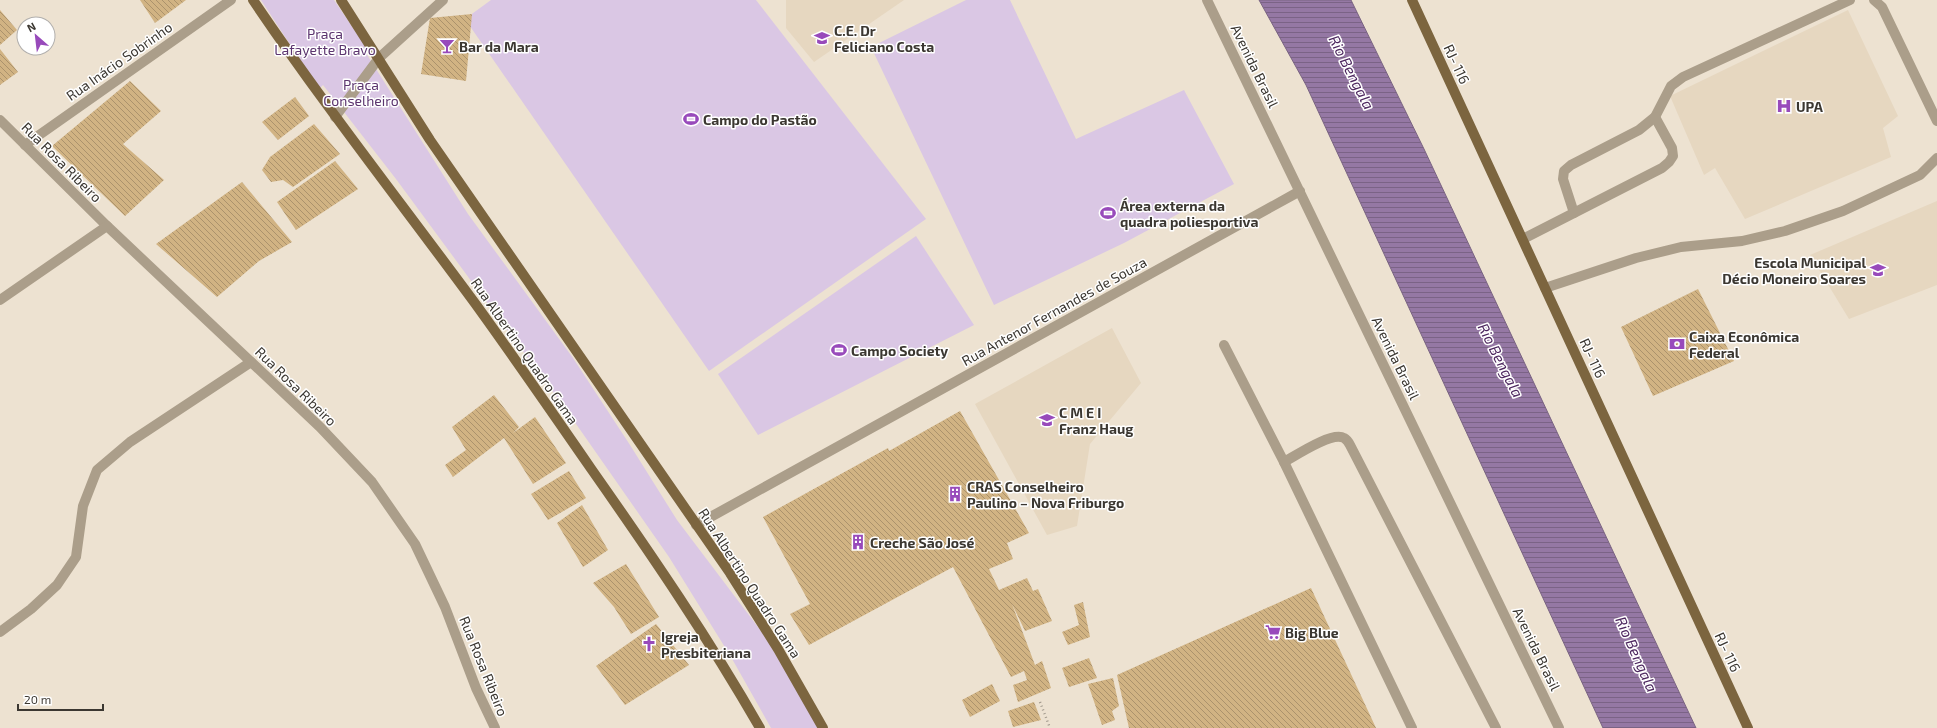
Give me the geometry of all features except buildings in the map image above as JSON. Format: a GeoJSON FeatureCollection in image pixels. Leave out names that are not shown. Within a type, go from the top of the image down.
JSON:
{"type":"FeatureCollection","features":[{"type":"Feature","properties":{"kind":"main road","name":"Rua Albertino Quadro Gama"},"geometry":{"type":"LineString","coordinates":[[253,0],[335,117],[478,308],[622,513],[726,670],[760,728]]}},
{"type":"Feature","properties":{"kind":"main road","name":"Rua Albertino Quadro Gama"},"geometry":{"type":"LineString","coordinates":[[341,0],[430,140],[730,573],[774,643],[823,728]]}},
{"type":"Feature","properties":{"kind":"main road","name":"RJ- 116"},"geometry":{"type":"LineString","coordinates":[[1412,0],[1748,728]]}},
{"type":"Feature","properties":{"kind":"street","name":"Rua Inácio Sobrinho"},"geometry":{"type":"LineString","coordinates":[[25,146],[231,0]]}},
{"type":"Feature","properties":{"kind":"street"},"geometry":{"type":"LineString","coordinates":[[335,117],[379,58],[443,0]]}},
{"type":"Feature","properties":{"kind":"street","name":"Avenida Brasil"},"geometry":{"type":"LineString","coordinates":[[1207,0],[1559,728]]}},
{"type":"Feature","properties":{"kind":"street"},"geometry":{"type":"LineString","coordinates":[[1574,213],[1563,179],[1564,171],[1571,165],[1639,130],[1655,117],[1671,86],[1683,77],[1850,0]]}},
{"type":"Feature","properties":{"kind":"street"},"geometry":{"type":"LineString","coordinates":[[1874,0],[1882,7],[1937,121]]}},
{"type":"Feature","properties":{"kind":"street"},"geometry":{"type":"LineString","coordinates":[[1523,239],[1662,168],[1669,162],[1674,156],[1672,148],[1655,117]]}},
{"type":"Feature","properties":{"kind":"street","name":"Rua Rosa Ribeiro"},"geometry":{"type":"LineString","coordinates":[[0,120],[108,226],[320,427],[372,482],[415,544],[445,606],[476,688],[495,728]]}},
{"type":"Feature","properties":{"kind":"street"},"geometry":{"type":"LineString","coordinates":[[1545,288],[1636,258],[1681,247],[1742,241],[1786,231],[1843,211],[1920,175],[1937,158]]}},
{"type":"Feature","properties":{"kind":"street","name":"Rua Antenor Fernandes de Souza"},"geometry":{"type":"LineString","coordinates":[[696,525],[1300,192]]}},
{"type":"Feature","properties":{"kind":"street"},"geometry":{"type":"LineString","coordinates":[[0,300],[108,226]]}},
{"type":"Feature","properties":{"kind":"street"},"geometry":{"type":"LineString","coordinates":[[1224,345],[1284,462],[1412,728]]}},
{"type":"Feature","properties":{"kind":"street"},"geometry":{"type":"LineString","coordinates":[[0,632],[31,609],[58,585],[76,557],[83,506],[97,470],[130,442],[252,362]]}},
{"type":"Feature","properties":{"kind":"street"},"geometry":{"type":"LineString","coordinates":[[1284,462],[1325,440],[1336,436],[1344,438],[1350,444],[1496,728]]}},
{"type":"Feature","properties":{"kind":"path"},"geometry":{"type":"LineString","coordinates":[[1040,702],[1050,728]]}},
{"type":"Feature","properties":{"kind":"shaded area","name":"C.E. Dr Feliciano Costa"},"geometry":{"type":"Polygon","coordinates":[[[786,0],[904,0],[814,62],[786,28],[786,0]]]}},
{"type":"Feature","properties":{"kind":"shaded area","name":"UPA"},"geometry":{"type":"Polygon","coordinates":[[[1848,10],[1898,116],[1883,128],[1891,157],[1745,219],[1715,168],[1704,175],[1670,96],[1848,10]]]}},
{"type":"Feature","properties":{"kind":"shaded area","name":"Escola Municipal Décio Moneiro Soares"},"geometry":{"type":"Polygon","coordinates":[[[1937,201],[1937,285],[1849,319],[1810,255],[1937,201]]]}},
{"type":"Feature","properties":{"kind":"shaded area","name":"C M E I Franz Haug"},"geometry":{"type":"Polygon","coordinates":[[[1112,328],[1141,383],[1090,444],[1077,526],[1047,535],[975,404],[1112,328]]]}},
{"type":"Feature","properties":{"kind":"green space","name":"Praça Conselheiro"},"geometry":{"type":"Polygon","coordinates":[[[261,0],[334,0],[366,47],[364,50],[468,214],[573,358],[677,520],[764,635],[820,728],[771,728],[731,657],[669,557],[567,411],[396,179],[323,85],[319,89],[261,0]]]}},
{"type":"Feature","properties":{"kind":"green space","name":"Campo do Pastão"},"geometry":{"type":"Polygon","coordinates":[[[491,0],[756,0],[926,219],[709,371],[465,19],[491,0]]]}},
{"type":"Feature","properties":{"kind":"green space"},"geometry":{"type":"Polygon","coordinates":[[[966,0],[1010,0],[1076,139],[1184,90],[1234,184],[1124,243],[994,305],[871,47],[966,0]]]}},
{"type":"Feature","properties":{"kind":"green space","name":"Campo Society"},"geometry":{"type":"Polygon","coordinates":[[[916,236],[974,325],[758,435],[718,374],[916,236]]]}},
{"type":"Feature","properties":{"kind":"water","name":"Rio Bengala"},"geometry":{"type":"Polygon","coordinates":[[[1259,0],[1351,0],[1424,149],[1696,728],[1603,728],[1306,85],[1259,0]]]}},
{"type":"Feature","properties":{"kind":"place","name":"C.E. Dr Feliciano Costa"},"geometry":{"type":"Point","coordinates":[822,38]}},
{"type":"Feature","properties":{"kind":"place","name":"Bar da Mara"},"geometry":{"type":"Point","coordinates":[447,46]}},
{"type":"Feature","properties":{"kind":"place","name":"UPA"},"geometry":{"type":"Point","coordinates":[1784,106]}},
{"type":"Feature","properties":{"kind":"place","name":"Campo do Pastão"},"geometry":{"type":"Point","coordinates":[691,119]}},
{"type":"Feature","properties":{"kind":"place","name":"Área externa da quadra poliesportiva"},"geometry":{"type":"Point","coordinates":[1108,213]}},
{"type":"Feature","properties":{"kind":"place","name":"Escola Municipal Décio Moneiro Soares"},"geometry":{"type":"Point","coordinates":[1878,270]}},
{"type":"Feature","properties":{"kind":"place","name":"Caixa Econômica Federal"},"geometry":{"type":"Point","coordinates":[1677,344]}},
{"type":"Feature","properties":{"kind":"place","name":"Campo Society"},"geometry":{"type":"Point","coordinates":[839,350]}},
{"type":"Feature","properties":{"kind":"place","name":"C M E I Franz Haug"},"geometry":{"type":"Point","coordinates":[1047,420]}},
{"type":"Feature","properties":{"kind":"place","name":"CRAS Conselheiro Paulino – Nova Friburgo"},"geometry":{"type":"Point","coordinates":[955,494]}},
{"type":"Feature","properties":{"kind":"place","name":"Creche São José"},"geometry":{"type":"Point","coordinates":[858,542]}},
{"type":"Feature","properties":{"kind":"place","name":"Big Blue"},"geometry":{"type":"Point","coordinates":[1273,632]}},
{"type":"Feature","properties":{"kind":"place","name":"Igreja Presbiteriana"},"geometry":{"type":"Point","coordinates":[649,644]}},
{"type":"Feature","properties":{"kind":"park label","name":"Praça Lafayette Bravo"},"geometry":{"type":"Point","coordinates":[325,42]}}]}
